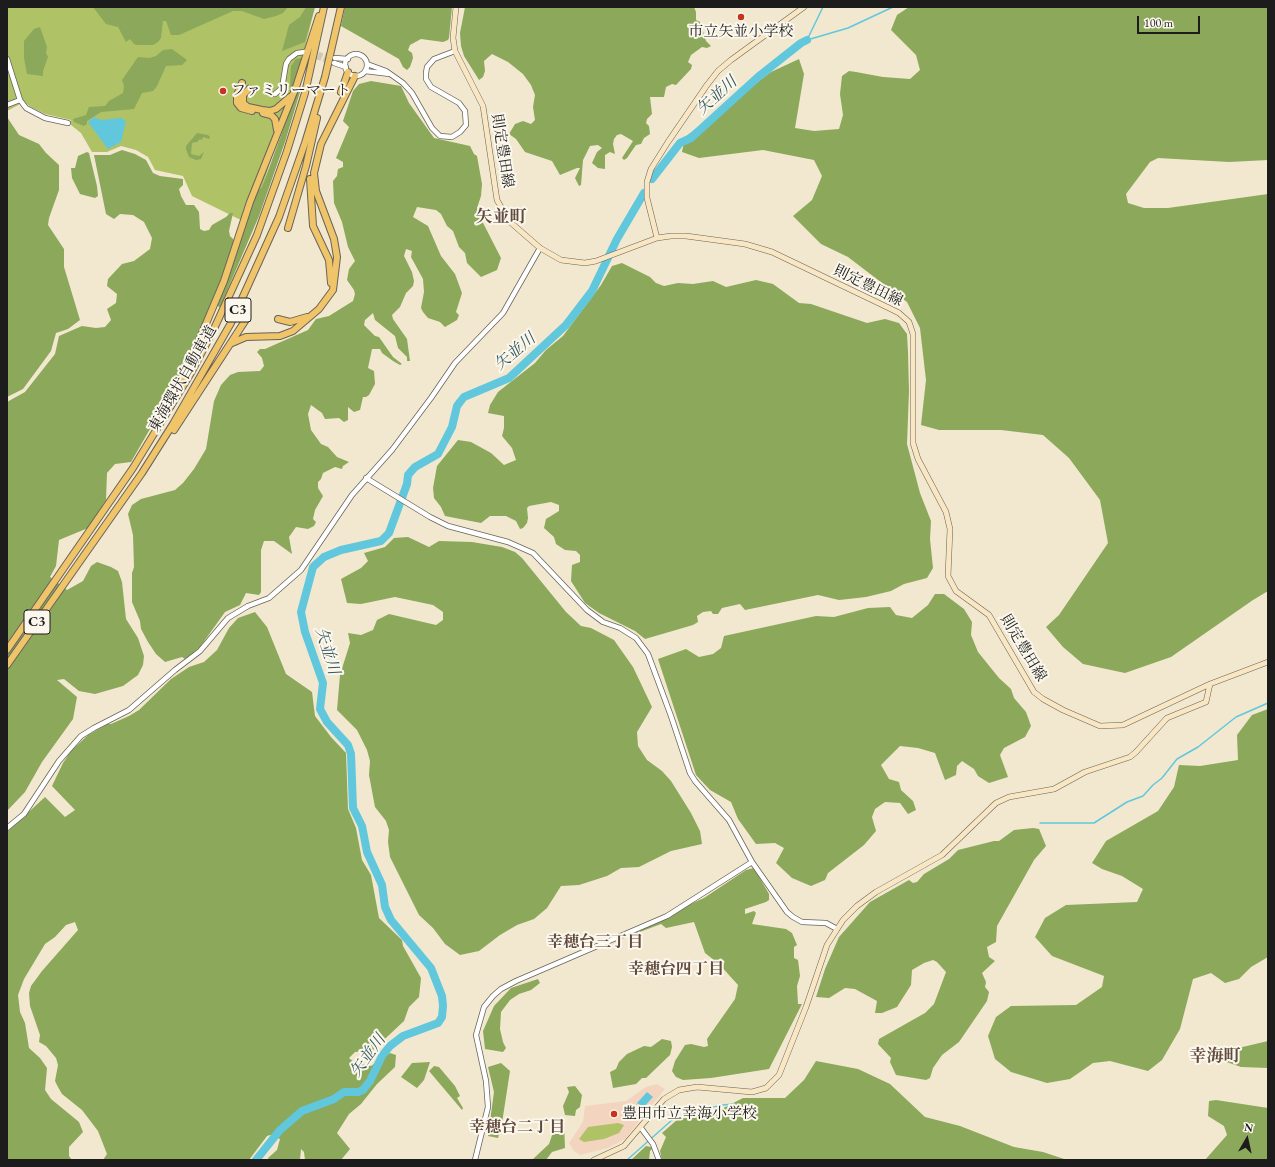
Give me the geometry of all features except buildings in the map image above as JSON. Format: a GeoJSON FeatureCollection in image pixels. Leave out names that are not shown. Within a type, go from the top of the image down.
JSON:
{"type":"FeatureCollection","features":[{"type":"Feature","properties":{"kind":"highway"},"geometry":{"type":"LineString","coordinates":[[163,418],[189,367],[215,302],[250,202],[296,87],[323,7]]}},
{"type":"Feature","properties":{"kind":"highway","name":"東海環状自動車道"},"geometry":{"type":"LineString","coordinates":[[7,650],[118,492],[191,373],[213,332],[257,235],[287,151],[305,93],[323,7]]}},
{"type":"Feature","properties":{"kind":"highway","name":"東海環状自動車道"},"geometry":{"type":"LineString","coordinates":[[7,665],[142,473],[212,360],[248,288],[291,184],[325,77],[341,7]]}},
{"type":"Feature","properties":{"kind":"highway"},"geometry":{"type":"LineString","coordinates":[[278,319],[290,322],[305,318],[318,307],[330,288],[332,276],[329,260],[315,232],[312,221],[310,173],[316,145],[342,90],[347,70]]}},
{"type":"Feature","properties":{"kind":"highway"},"geometry":{"type":"LineString","coordinates":[[232,343],[246,337],[280,336],[293,331],[320,309],[333,290],[337,257],[334,239],[316,191],[314,173],[321,144],[355,76]]}},
{"type":"Feature","properties":{"kind":"highway"},"geometry":{"type":"LineString","coordinates":[[288,228],[306,166],[325,77]]}},
{"type":"Feature","properties":{"kind":"highway"},"geometry":{"type":"LineString","coordinates":[[242,83],[236,100],[239,106],[245,110],[269,114],[275,119],[277,125],[276,135]]}},
{"type":"Feature","properties":{"kind":"highway"},"geometry":{"type":"LineString","coordinates":[[249,89],[244,93],[242,98],[244,105],[270,111],[276,109],[286,101],[296,87]]}},
{"type":"Feature","properties":{"kind":"highway"},"geometry":{"type":"LineString","coordinates":[[269,126],[275,123],[275,119]]}},
{"type":"Feature","properties":{"kind":"highway"},"geometry":{"type":"LineString","coordinates":[[142,473],[186,414],[245,321]]}},
{"type":"Feature","properties":{"kind":"main road","name":"則定豊田線"},"geometry":{"type":"LineString","coordinates":[[456,7],[453,38],[455,51],[483,106],[497,200],[509,221],[540,248],[551,255],[571,262],[596,260],[657,238],[686,236],[730,241],[772,252],[900,313],[909,322],[913,334],[913,443],[918,459],[946,512],[950,529],[948,576],[956,591],[989,615],[1031,686],[1043,699],[1063,710],[1093,723],[1110,726],[1135,720],[1210,684],[1268,662]]}},
{"type":"Feature","properties":{"kind":"main road"},"geometry":{"type":"LineString","coordinates":[[657,238],[647,198],[647,182],[651,169],[668,142],[718,71],[804,7]]}},
{"type":"Feature","properties":{"kind":"main road"},"geometry":{"type":"LineString","coordinates":[[594,1160],[620,1149],[630,1142],[664,1099],[678,1090],[697,1087],[752,1092],[766,1088],[772,1084],[779,1075],[788,1053],[827,945],[837,929],[850,913],[866,898],[942,855],[996,803],[1009,797],[1054,789],[1086,772],[1130,757],[1167,718],[1206,702],[1210,684]]}},
{"type":"Feature","properties":{"kind":"street"},"geometry":{"type":"LineString","coordinates":[[367,64],[386,71],[403,82],[412,92],[432,128],[440,136],[452,137],[457,135],[464,128],[466,121],[465,111],[459,103],[431,87],[426,79],[426,73],[427,68],[434,59],[455,51]]}},
{"type":"Feature","properties":{"kind":"street"},"geometry":{"type":"LineString","coordinates":[[275,94],[282,88],[286,64],[289,59],[297,53],[304,53]]}},
{"type":"Feature","properties":{"kind":"street"},"geometry":{"type":"LineString","coordinates":[[353,55],[359,55],[364,58],[367,64],[365,71],[361,75],[355,76],[334,60],[348,59],[353,55]]}},
{"type":"Feature","properties":{"kind":"street"},"geometry":{"type":"LineString","coordinates":[[347,70],[348,59]]}},
{"type":"Feature","properties":{"kind":"street"},"geometry":{"type":"LineString","coordinates":[[7,60],[20,100],[26,108],[45,118],[68,123]]}},
{"type":"Feature","properties":{"kind":"street"},"geometry":{"type":"LineString","coordinates":[[365,71],[390,74]]}},
{"type":"Feature","properties":{"kind":"street"},"geometry":{"type":"LineString","coordinates":[[7,105],[20,100]]}},
{"type":"Feature","properties":{"kind":"street"},"geometry":{"type":"LineString","coordinates":[[7,828],[24,814],[60,761],[81,736],[129,710],[200,650],[228,618],[248,606],[269,598],[301,570],[313,555],[339,512],[366,478],[392,450],[455,363],[503,313],[540,248]]}},
{"type":"Feature","properties":{"kind":"street"},"geometry":{"type":"LineString","coordinates":[[366,478],[448,526],[508,542],[533,553],[587,610],[603,622],[629,633],[641,643],[648,654],[690,773],[729,820],[752,862],[792,917],[802,922],[826,923],[837,929]]}},
{"type":"Feature","properties":{"kind":"street"},"geometry":{"type":"LineString","coordinates":[[474,1160],[488,1107],[486,1081],[476,1035],[484,1007],[493,996],[501,989],[516,981],[667,916],[752,862]]}},
{"type":"Feature","properties":{"kind":"street"},"geometry":{"type":"LineString","coordinates":[[641,1128],[653,1144],[659,1160]]}},
{"type":"Feature","properties":{"kind":"shaded area","name":"豊田市立幸海小学校"},"geometry":{"type":"Polygon","coordinates":[[[657,1084],[665,1089],[625,1139],[608,1148],[580,1155],[574,1151],[569,1143],[583,1122],[585,1106],[626,1101],[646,1087],[657,1084]]]}},
{"type":"Feature","properties":{"kind":"green space"},"geometry":{"type":"Polygon","coordinates":[[[7,7],[315,7],[305,47],[251,225],[192,196],[183,176],[155,170],[148,157],[136,150],[121,146],[107,152],[92,152],[81,133],[71,125],[71,120],[45,114],[24,102],[7,111],[7,7]]]}},
{"type":"Feature","properties":{"kind":"green space"},"geometry":{"type":"Polygon","coordinates":[[[93,7],[288,7],[283,13],[264,19],[242,11],[233,11],[179,35],[171,35],[166,21],[163,21],[161,38],[158,42],[153,45],[137,45],[130,39],[126,42],[118,27],[106,24],[93,7]]]}},
{"type":"Feature","properties":{"kind":"green space"},"geometry":{"type":"Polygon","coordinates":[[[306,7],[315,7],[305,42],[282,51],[289,25],[300,17],[306,7]]]}},
{"type":"Feature","properties":{"kind":"green space"},"geometry":{"type":"Polygon","coordinates":[[[345,7],[452,7],[449,38],[443,42],[421,39],[410,45],[408,50],[412,53],[413,58],[410,67],[407,70],[403,67],[399,59],[341,26],[345,7]]]}},
{"type":"Feature","properties":{"kind":"green space"},"geometry":{"type":"Polygon","coordinates":[[[465,7],[694,7],[696,12],[696,20],[700,22],[706,41],[711,46],[707,48],[702,47],[691,55],[688,62],[692,65],[691,69],[676,85],[672,84],[666,87],[664,97],[650,97],[652,114],[647,119],[646,123],[649,126],[650,134],[644,138],[641,144],[636,145],[627,158],[624,160],[622,158],[633,141],[621,134],[617,135],[614,139],[613,144],[615,154],[610,152],[605,155],[605,169],[598,168],[592,163],[597,152],[602,148],[598,145],[590,146],[583,160],[581,185],[579,186],[575,178],[580,168],[560,175],[552,161],[525,152],[516,139],[509,134],[515,124],[523,121],[531,124],[535,120],[533,107],[535,95],[531,85],[523,74],[508,62],[492,54],[484,61],[485,71],[483,77],[479,80],[464,56],[461,46],[460,33],[465,7]]]}},
{"type":"Feature","properties":{"kind":"green space"},"geometry":{"type":"Polygon","coordinates":[[[909,7],[1268,7],[1268,160],[1229,162],[1158,158],[1150,162],[1126,194],[1128,203],[1144,208],[1168,208],[1268,194],[1268,591],[1171,657],[1125,673],[1083,664],[1063,647],[1046,627],[1059,615],[1108,543],[1100,500],[1069,458],[1043,435],[1001,430],[939,430],[921,425],[926,380],[920,328],[907,302],[848,257],[821,244],[793,216],[812,200],[822,176],[814,160],[763,150],[699,158],[682,152],[685,137],[771,72],[799,59],[804,74],[795,128],[814,131],[839,129],[843,115],[840,94],[842,76],[849,71],[883,77],[910,79],[920,70],[916,55],[891,30],[897,15],[909,7]]]}},
{"type":"Feature","properties":{"kind":"green space"},"geometry":{"type":"Polygon","coordinates":[[[40,27],[47,47],[46,53],[48,57],[43,71],[43,76],[27,74],[24,58],[24,41],[34,29],[40,27]]]}},
{"type":"Feature","properties":{"kind":"green space"},"geometry":{"type":"Polygon","coordinates":[[[172,49],[187,60],[182,65],[166,66],[157,86],[153,91],[142,93],[134,109],[101,112],[87,121],[87,124],[84,126],[74,122],[73,119],[86,115],[89,107],[105,106],[109,101],[123,93],[124,86],[122,80],[138,57],[149,58],[156,56],[163,50],[172,49]]]}},
{"type":"Feature","properties":{"kind":"green space"},"geometry":{"type":"Polygon","coordinates":[[[302,58],[293,87],[290,87],[291,66],[296,59],[302,58]]]}},
{"type":"Feature","properties":{"kind":"green space"},"geometry":{"type":"Polygon","coordinates":[[[371,81],[401,86],[409,103],[434,138],[470,146],[474,154],[477,156],[482,184],[481,196],[477,208],[501,258],[497,270],[481,277],[467,263],[465,253],[459,247],[453,231],[447,226],[441,214],[436,210],[417,207],[413,217],[428,226],[441,256],[455,274],[462,293],[456,312],[459,315],[457,320],[445,327],[440,322],[428,318],[423,312],[421,308],[424,292],[423,279],[411,257],[412,251],[406,249],[404,256],[412,272],[414,281],[413,286],[406,293],[400,307],[392,315],[393,319],[407,339],[410,361],[407,361],[407,357],[398,348],[395,336],[375,320],[373,313],[365,320],[364,325],[375,336],[379,337],[393,357],[402,364],[400,365],[393,361],[382,353],[380,349],[372,349],[368,368],[374,371],[375,384],[369,395],[363,397],[360,410],[354,412],[348,407],[348,420],[344,422],[339,418],[325,419],[322,413],[311,405],[308,414],[311,430],[321,444],[328,447],[337,457],[349,462],[343,466],[342,469],[335,467],[323,473],[318,482],[318,488],[323,496],[315,510],[313,519],[316,522],[314,526],[308,529],[296,527],[289,537],[292,554],[274,541],[264,541],[261,550],[261,592],[259,595],[246,593],[240,605],[225,612],[200,647],[185,659],[182,657],[165,662],[156,654],[148,642],[141,629],[140,621],[132,602],[132,573],[134,567],[133,535],[128,514],[132,505],[141,499],[175,490],[183,483],[194,469],[206,449],[214,401],[221,385],[230,375],[238,372],[260,371],[264,366],[262,358],[257,352],[260,349],[265,349],[308,330],[316,319],[329,316],[353,301],[355,294],[354,290],[347,280],[349,269],[355,261],[348,247],[342,222],[334,203],[333,181],[337,176],[338,169],[343,167],[343,162],[336,158],[349,127],[343,121],[353,91],[359,84],[371,81]]]}},
{"type":"Feature","properties":{"kind":"green space"},"geometry":{"type":"Polygon","coordinates":[[[297,92],[300,92],[285,142],[259,216],[220,307],[217,306],[258,191],[262,187],[297,92]]]}},
{"type":"Feature","properties":{"kind":"green space"},"geometry":{"type":"Polygon","coordinates":[[[7,117],[19,135],[39,144],[59,165],[59,190],[48,225],[64,249],[64,267],[80,320],[68,329],[56,333],[51,351],[23,389],[7,397],[7,117]]]}},
{"type":"Feature","properties":{"kind":"green space"},"geometry":{"type":"Polygon","coordinates":[[[197,133],[208,135],[210,137],[209,139],[203,137],[202,140],[200,139],[197,142],[192,143],[191,154],[199,156],[204,152],[201,159],[196,160],[189,157],[186,146],[197,133]]]}},
{"type":"Feature","properties":{"kind":"green space"},"geometry":{"type":"Polygon","coordinates":[[[122,150],[135,154],[146,160],[153,173],[160,176],[183,179],[183,185],[179,189],[181,196],[186,205],[194,205],[199,212],[200,229],[204,231],[209,230],[212,225],[230,213],[233,213],[229,231],[230,236],[234,240],[215,297],[195,346],[173,389],[131,462],[115,464],[107,473],[106,500],[88,528],[59,540],[56,566],[50,577],[67,590],[83,581],[91,566],[97,562],[118,571],[122,582],[126,619],[138,638],[144,656],[143,665],[138,675],[123,686],[95,694],[79,691],[64,679],[57,680],[77,697],[73,719],[42,762],[25,792],[7,811],[7,402],[25,392],[55,354],[59,336],[82,326],[96,328],[105,327],[111,320],[107,309],[116,303],[117,294],[107,286],[108,279],[122,264],[134,261],[150,249],[152,238],[144,222],[133,215],[120,214],[114,219],[106,214],[94,155],[110,155],[122,150]]]}},
{"type":"Feature","properties":{"kind":"green space"},"geometry":{"type":"Polygon","coordinates":[[[87,152],[89,153],[97,186],[98,196],[95,198],[80,194],[72,178],[71,168],[75,168],[78,156],[87,152]]]}},
{"type":"Feature","properties":{"kind":"green space"},"geometry":{"type":"Polygon","coordinates":[[[622,263],[650,277],[656,283],[664,286],[678,283],[693,284],[713,281],[726,287],[756,280],[773,284],[799,303],[811,304],[867,323],[885,319],[899,323],[907,334],[909,391],[907,444],[920,493],[931,521],[930,539],[933,568],[927,578],[904,584],[891,591],[866,597],[839,600],[818,595],[745,610],[740,604],[722,608],[718,614],[713,614],[711,611],[703,612],[697,616],[698,622],[693,625],[645,639],[635,631],[599,613],[585,603],[571,581],[572,565],[580,562],[580,555],[576,551],[565,550],[556,544],[554,537],[544,528],[546,519],[559,511],[559,505],[551,502],[529,506],[527,508],[527,523],[520,529],[516,521],[506,516],[490,516],[481,523],[445,516],[441,507],[434,498],[433,488],[437,466],[458,440],[471,442],[491,453],[504,465],[516,460],[512,448],[502,436],[504,416],[488,413],[490,405],[498,392],[535,363],[546,350],[563,336],[601,285],[612,266],[622,263]]]}},
{"type":"Feature","properties":{"kind":"green space"},"geometry":{"type":"Polygon","coordinates":[[[408,537],[429,547],[439,541],[472,542],[502,547],[515,552],[522,558],[566,612],[581,626],[591,628],[614,640],[633,667],[652,707],[637,732],[638,746],[647,760],[662,771],[671,781],[691,813],[700,831],[702,844],[671,851],[639,867],[621,868],[607,876],[579,885],[561,886],[547,908],[534,919],[517,925],[500,935],[479,951],[460,955],[445,944],[433,928],[419,915],[390,857],[388,842],[389,830],[386,821],[375,807],[369,775],[370,761],[367,750],[357,730],[337,710],[340,675],[350,643],[348,633],[361,635],[373,630],[377,620],[389,614],[436,625],[443,620],[443,612],[433,605],[395,597],[361,604],[347,603],[341,579],[361,568],[368,561],[364,553],[385,547],[394,538],[408,537]]]}},
{"type":"Feature","properties":{"kind":"green space"},"geometry":{"type":"Polygon","coordinates":[[[935,594],[944,594],[964,609],[972,622],[971,635],[978,652],[999,678],[1011,689],[1014,698],[1026,712],[1031,726],[1025,737],[1004,748],[1000,755],[1008,777],[989,783],[978,776],[974,769],[962,761],[957,766],[956,775],[945,780],[935,753],[918,748],[900,746],[881,765],[889,779],[899,782],[901,790],[913,801],[916,810],[908,814],[900,803],[885,802],[875,809],[872,817],[876,831],[864,845],[828,873],[825,880],[811,886],[792,878],[776,863],[784,848],[775,843],[756,844],[738,819],[731,802],[710,790],[696,775],[658,659],[686,649],[699,657],[713,654],[721,648],[724,636],[816,616],[834,617],[868,608],[890,607],[896,615],[912,618],[928,605],[935,594]]]}},
{"type":"Feature","properties":{"kind":"green space"},"geometry":{"type":"Polygon","coordinates":[[[255,612],[267,627],[286,674],[312,692],[315,716],[331,737],[346,753],[348,809],[356,828],[362,860],[371,875],[379,918],[402,940],[403,946],[421,978],[419,997],[409,1007],[404,1021],[373,1050],[355,1052],[349,1058],[355,1063],[371,1066],[390,1053],[396,1055],[395,1067],[377,1084],[361,1104],[349,1114],[337,1133],[350,1149],[341,1160],[305,1160],[304,1152],[301,1149],[300,1160],[269,1160],[268,1158],[277,1150],[280,1139],[270,1135],[267,1136],[249,1160],[103,1160],[107,1154],[98,1131],[82,1110],[62,1094],[55,1081],[58,1065],[56,1058],[46,1046],[39,1042],[40,1035],[30,1006],[29,993],[31,986],[42,971],[78,930],[75,922],[66,925],[55,937],[45,944],[24,979],[18,995],[20,1012],[25,1023],[29,1048],[40,1058],[47,1068],[45,1090],[51,1099],[79,1122],[83,1132],[69,1147],[69,1156],[72,1160],[7,1160],[7,832],[45,797],[65,817],[75,810],[52,786],[63,763],[71,751],[88,735],[139,710],[171,679],[189,667],[204,662],[217,650],[229,628],[238,618],[255,612]]]}},
{"type":"Feature","properties":{"kind":"green space"},"geometry":{"type":"Polygon","coordinates":[[[1268,709],[1268,957],[1251,967],[1239,979],[1225,983],[1211,973],[1193,979],[1180,1029],[1162,1060],[1148,1071],[1110,1061],[1093,1063],[1070,1079],[1047,1083],[1011,1072],[995,1059],[988,1036],[996,1017],[1011,1006],[1076,1005],[1102,987],[1104,976],[1052,956],[1035,937],[1045,918],[1066,905],[1137,902],[1143,889],[1122,876],[1102,869],[1092,863],[1106,841],[1158,811],[1174,787],[1179,765],[1200,766],[1238,760],[1237,735],[1252,715],[1268,709]]]}},
{"type":"Feature","properties":{"kind":"green space"},"geometry":{"type":"Polygon","coordinates":[[[1033,828],[1039,829],[1046,846],[1034,860],[997,926],[996,942],[987,947],[989,957],[995,961],[982,973],[986,982],[985,987],[989,992],[987,1001],[959,1042],[942,1055],[933,1068],[930,1078],[926,1080],[896,1075],[890,1062],[891,1058],[878,1044],[879,1039],[925,1013],[934,1004],[946,972],[937,962],[933,960],[912,970],[911,985],[897,1007],[882,1013],[875,1013],[877,1001],[855,989],[845,988],[829,998],[816,997],[825,969],[839,937],[870,902],[909,880],[913,883],[917,882],[924,874],[949,859],[958,850],[999,841],[1014,830],[1033,828]]]}},
{"type":"Feature","properties":{"kind":"green space"},"geometry":{"type":"Polygon","coordinates":[[[754,868],[769,894],[769,900],[745,909],[745,914],[754,911],[756,913],[752,924],[786,929],[792,933],[797,945],[794,947],[794,958],[798,960],[800,976],[797,986],[798,1004],[802,1004],[769,1069],[711,1078],[683,1080],[676,1077],[672,1071],[675,1061],[685,1045],[691,1044],[704,1047],[708,1046],[707,1039],[735,999],[738,985],[719,964],[705,953],[694,922],[666,928],[661,924],[629,936],[626,933],[704,898],[746,870],[754,868]]]}},
{"type":"Feature","properties":{"kind":"green space"},"geometry":{"type":"Polygon","coordinates":[[[538,979],[540,983],[531,990],[519,994],[510,1000],[501,1012],[500,1029],[506,1048],[503,1052],[485,1049],[483,1031],[494,1006],[511,988],[538,979]]]}},
{"type":"Feature","properties":{"kind":"green space"},"geometry":{"type":"Polygon","coordinates":[[[662,1039],[671,1041],[672,1047],[670,1055],[646,1078],[642,1078],[636,1084],[613,1088],[610,1072],[616,1069],[619,1062],[627,1054],[644,1046],[651,1047],[662,1039]]]}},
{"type":"Feature","properties":{"kind":"green space"},"geometry":{"type":"Polygon","coordinates":[[[1268,1041],[1268,1068],[1241,1067],[1218,1059],[1217,1053],[1268,1041]]]}},
{"type":"Feature","properties":{"kind":"green space"},"geometry":{"type":"Polygon","coordinates":[[[816,1061],[858,1069],[890,1084],[925,1117],[960,1126],[1014,1147],[1043,1152],[1067,1160],[662,1160],[660,1151],[666,1137],[662,1133],[678,1119],[690,1116],[706,1117],[743,1098],[785,1098],[804,1080],[816,1061]]]}},
{"type":"Feature","properties":{"kind":"green space"},"geometry":{"type":"Polygon","coordinates":[[[430,1062],[424,1080],[417,1088],[401,1077],[412,1063],[430,1062]]]}},
{"type":"Feature","properties":{"kind":"green space"},"geometry":{"type":"Polygon","coordinates":[[[501,1063],[510,1071],[502,1123],[498,1138],[488,1136],[494,1092],[488,1067],[501,1063]]]}},
{"type":"Feature","properties":{"kind":"green space"},"geometry":{"type":"Polygon","coordinates":[[[434,1066],[439,1067],[455,1086],[460,1096],[457,1098],[463,1108],[462,1110],[429,1071],[434,1066]]]}},
{"type":"Feature","properties":{"kind":"green space"},"geometry":{"type":"Polygon","coordinates":[[[575,1086],[582,1095],[580,1107],[576,1110],[575,1116],[565,1115],[563,1106],[569,1092],[567,1087],[575,1086]]]}},
{"type":"Feature","properties":{"kind":"green space"},"geometry":{"type":"Polygon","coordinates":[[[1216,1100],[1268,1108],[1268,1160],[1205,1160],[1227,1135],[1224,1126],[1208,1116],[1209,1101],[1216,1100]]]}},
{"type":"Feature","properties":{"kind":"green space"},"geometry":{"type":"Polygon","coordinates":[[[560,1122],[564,1122],[565,1148],[552,1152],[546,1160],[532,1160],[549,1144],[555,1127],[560,1122]]]}},
{"type":"Feature","properties":{"kind":"green space"},"geometry":{"type":"Polygon","coordinates":[[[618,1123],[624,1125],[619,1133],[604,1139],[584,1142],[579,1139],[588,1127],[618,1123]]]}},
{"type":"Feature","properties":{"kind":"green space"},"geometry":{"type":"Polygon","coordinates":[[[646,1146],[651,1147],[652,1149],[650,1151],[649,1160],[631,1160],[646,1146]]]}},
{"type":"Feature","properties":{"kind":"water"},"geometry":{"type":"Polygon","coordinates":[[[94,117],[101,120],[121,118],[126,121],[121,142],[108,149],[88,122],[94,117]]]}},
{"type":"Feature","properties":{"kind":"water"},"geometry":{"type":"Polygon","coordinates":[[[647,1092],[653,1097],[643,1108],[637,1103],[647,1092]]]}},
{"type":"Feature","properties":{"kind":"waterway"},"geometry":{"type":"LineString","coordinates":[[807,40],[823,7]]}},
{"type":"Feature","properties":{"kind":"waterway"},"geometry":{"type":"LineString","coordinates":[[807,40],[848,28],[893,7]]}},
{"type":"Feature","properties":{"kind":"waterway","name":"矢並川"},"geometry":{"type":"LineString","coordinates":[[652,179],[680,143],[691,138],[758,77],[801,43],[807,40]]}},
{"type":"Feature","properties":{"kind":"waterway","name":"矢並川"},"geometry":{"type":"LineString","coordinates":[[256,1160],[280,1130],[302,1111],[334,1099],[344,1092],[358,1092],[363,1090],[370,1081],[382,1056],[390,1046],[403,1036],[438,1023],[442,1017],[442,996],[431,968],[391,920],[385,907],[382,885],[367,852],[362,826],[353,808],[351,754],[348,745],[327,722],[320,709],[323,683],[305,632],[301,612],[313,567],[324,557],[341,550],[381,541],[389,533],[407,484],[408,475],[415,467],[438,454],[452,427],[457,406],[464,397],[509,378],[566,325],[592,291],[617,239],[644,193]]}},
{"type":"Feature","properties":{"kind":"waterway"},"geometry":{"type":"LineString","coordinates":[[1040,823],[1094,823],[1127,802],[1143,796],[1162,778],[1177,759],[1198,747],[1236,717],[1268,703]]}},
{"type":"Feature","properties":{"kind":"waterway"},"geometry":{"type":"LineString","coordinates":[[627,1160],[672,1120],[722,1105],[735,1104]]}},
{"type":"Feature","properties":{"kind":"tunnel"},"geometry":{"type":"LineString","coordinates":[[312,53],[332,57]]}},
{"type":"Feature","properties":{"kind":"tunnel"},"geometry":{"type":"LineString","coordinates":[[311,55],[334,63]]}},
{"type":"Feature","properties":{"kind":"place","name":"市立矢並小学校"},"geometry":{"type":"Point","coordinates":[741,17]}},
{"type":"Feature","properties":{"kind":"place","name":"ファミリーマート"},"geometry":{"type":"Point","coordinates":[223,91]}},
{"type":"Feature","properties":{"kind":"place","name":"豊田市立幸海小学校"},"geometry":{"type":"Point","coordinates":[614,1114]}},
{"type":"Feature","properties":{"kind":"district","name":"矢並町"},"geometry":{"type":"Point","coordinates":[501,217]}},
{"type":"Feature","properties":{"kind":"district","name":"幸穂台三丁目"},"geometry":{"type":"Point","coordinates":[595,943]}},
{"type":"Feature","properties":{"kind":"district","name":"幸穂台四丁目"},"geometry":{"type":"Point","coordinates":[676,970]}},
{"type":"Feature","properties":{"kind":"district","name":"幸海町"},"geometry":{"type":"Point","coordinates":[1215,1056]}},
{"type":"Feature","properties":{"kind":"district","name":"幸穂台二丁目"},"geometry":{"type":"Point","coordinates":[517,1128]}}]}
